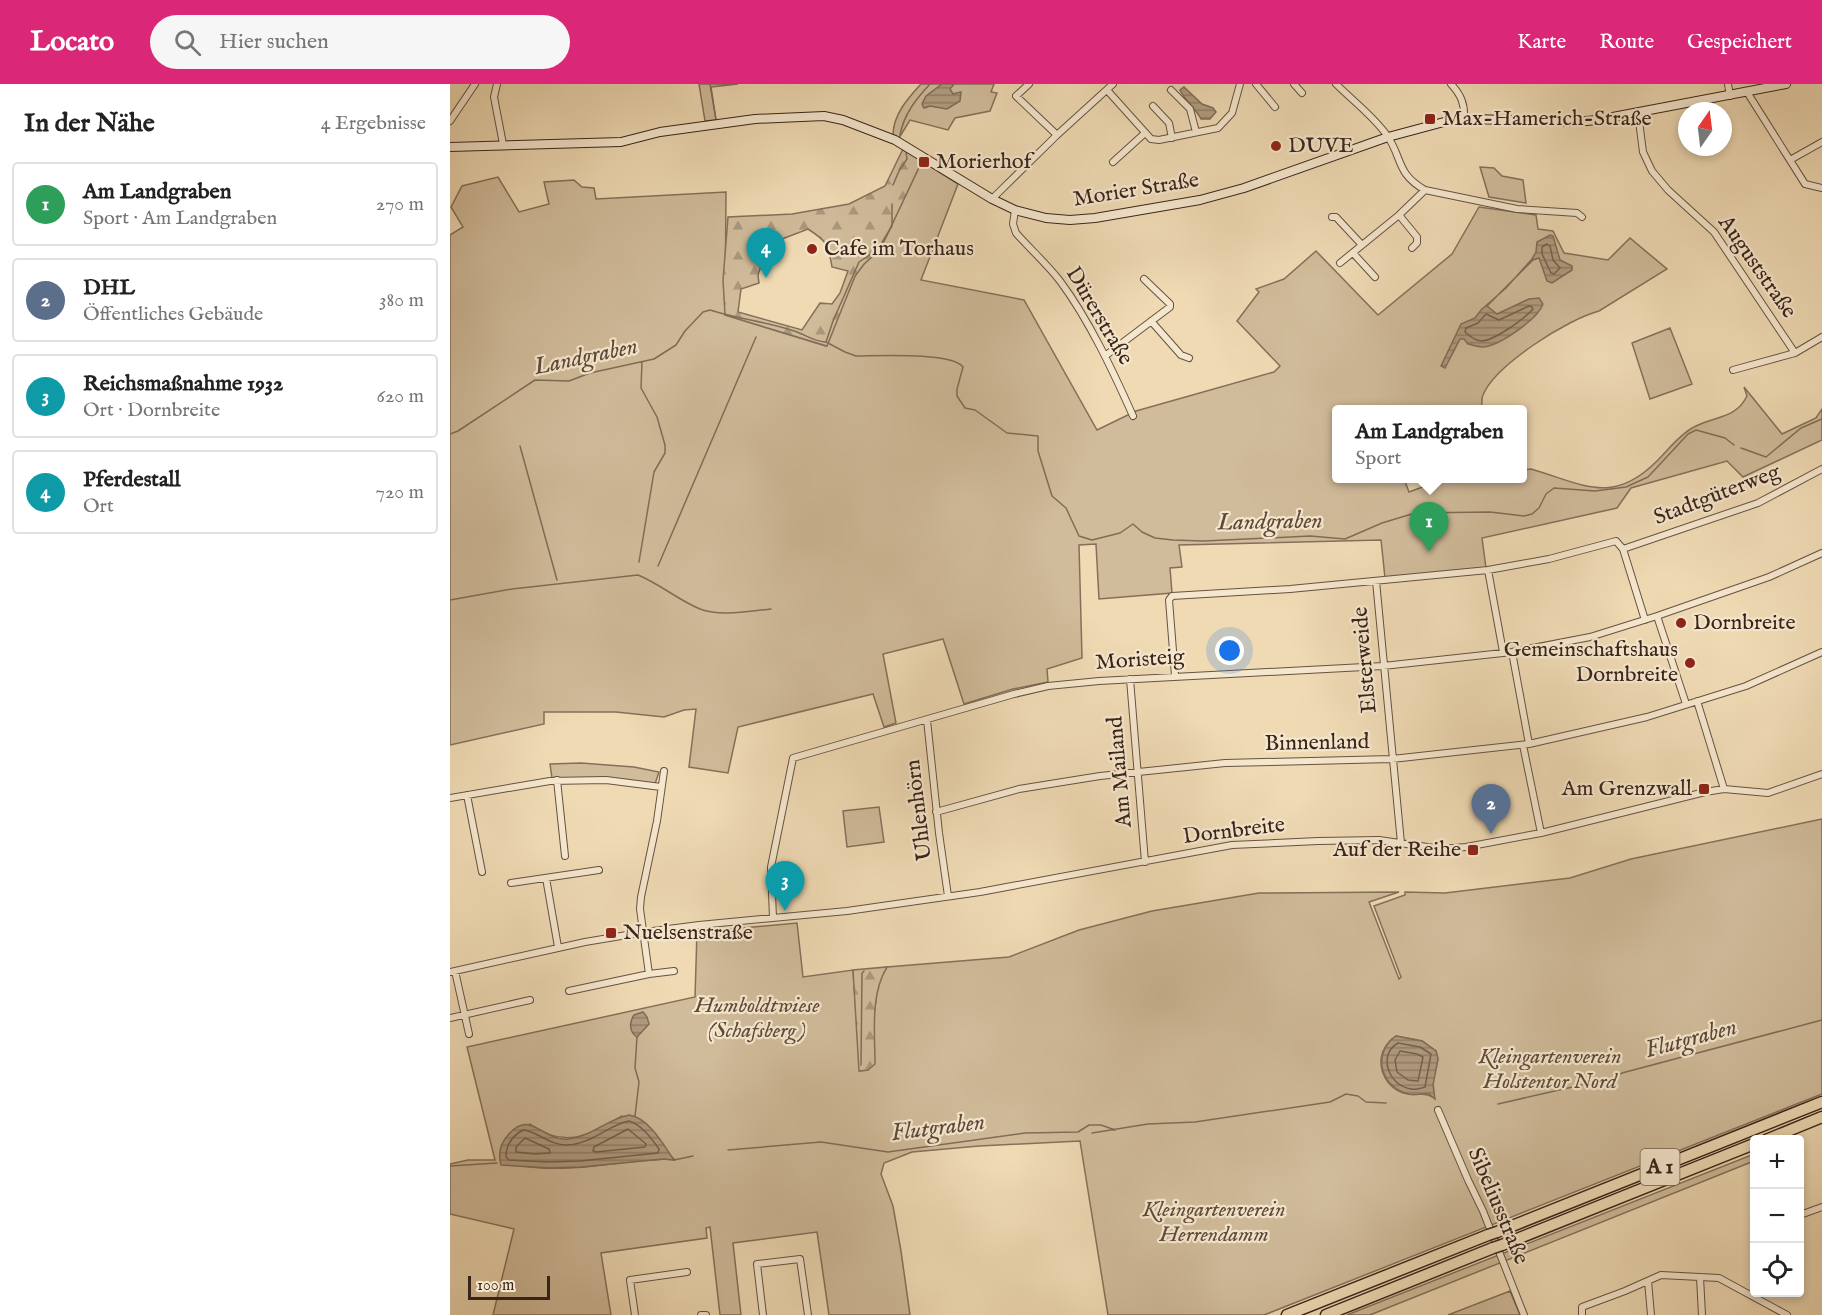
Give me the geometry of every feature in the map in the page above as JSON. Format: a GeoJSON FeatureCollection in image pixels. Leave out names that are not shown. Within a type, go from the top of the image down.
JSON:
{"type":"FeatureCollection","features":[{"type":"Feature","properties":{"kind":"highway","name":"A 1"},"geometry":{"type":"LineString","coordinates":[[1287,1315],[1822,1102]]}},
{"type":"Feature","properties":{"kind":"highway"},"geometry":{"type":"LineString","coordinates":[[1778,1135],[1822,1117]]}},
{"type":"Feature","properties":{"kind":"highway","name":"A 1"},"geometry":{"type":"LineString","coordinates":[[1326,1315],[1750,1146]]}},
{"type":"Feature","properties":{"kind":"main road","name":"Morier Straße"},"geometry":{"type":"LineString","coordinates":[[450,147],[621,142],[660,132],[755,119],[824,116],[843,120],[895,140],[992,199],[1016,210],[1046,218],[1070,220],[1095,218],[1200,200],[1244,188],[1388,136],[1426,125],[1464,119],[1575,122],[1597,120],[1786,84]]}},
{"type":"Feature","properties":{"kind":"street"},"geometry":{"type":"LineString","coordinates":[[450,121],[475,84]]}},
{"type":"Feature","properties":{"kind":"street"},"geometry":{"type":"LineString","coordinates":[[497,84],[494,98],[503,144]]}},
{"type":"Feature","properties":{"kind":"street"},"geometry":{"type":"LineString","coordinates":[[1029,84],[1016,96],[1057,135]]}},
{"type":"Feature","properties":{"kind":"street"},"geometry":{"type":"LineString","coordinates":[[992,199],[1113,84]]}},
{"type":"Feature","properties":{"kind":"street"},"geometry":{"type":"LineString","coordinates":[[1107,90],[1151,140],[1159,140],[1218,128],[1232,113],[1240,84]]}},
{"type":"Feature","properties":{"kind":"street"},"geometry":{"type":"LineString","coordinates":[[1256,84],[1275,107]]}},
{"type":"Feature","properties":{"kind":"street"},"geometry":{"type":"LineString","coordinates":[[1294,84],[1302,93]]}},
{"type":"Feature","properties":{"kind":"street"},"geometry":{"type":"LineString","coordinates":[[1336,84],[1379,125],[1388,136],[1403,172],[1413,183],[1425,190],[1517,209],[1577,213],[1582,217]]}},
{"type":"Feature","properties":{"kind":"street"},"geometry":{"type":"LineString","coordinates":[[1451,84],[1462,99],[1465,108],[1464,119]]}},
{"type":"Feature","properties":{"kind":"street"},"geometry":{"type":"LineString","coordinates":[[1728,84],[1730,96]]}},
{"type":"Feature","properties":{"kind":"street"},"geometry":{"type":"LineString","coordinates":[[1171,90],[1190,109],[1196,132]]}},
{"type":"Feature","properties":{"kind":"street"},"geometry":{"type":"LineString","coordinates":[[1747,92],[1805,184],[1822,188]]}},
{"type":"Feature","properties":{"kind":"street"},"geometry":{"type":"LineString","coordinates":[[1153,106],[1168,123],[1172,138]]}},
{"type":"Feature","properties":{"kind":"street","name":"Auguststraße"},"geometry":{"type":"LineString","coordinates":[[1638,113],[1643,152],[1652,171],[1668,190],[1714,232],[1795,353]]}},
{"type":"Feature","properties":{"kind":"street"},"geometry":{"type":"LineString","coordinates":[[1113,162],[1145,133]]}},
{"type":"Feature","properties":{"kind":"street"},"geometry":{"type":"LineString","coordinates":[[1790,160],[1822,142]]}},
{"type":"Feature","properties":{"kind":"street"},"geometry":{"type":"LineString","coordinates":[[1340,263],[1399,216],[1425,190]]}},
{"type":"Feature","properties":{"kind":"street","name":"Dürerstraße"},"geometry":{"type":"LineString","coordinates":[[1016,210],[1013,224],[1016,233],[1060,281],[1105,356],[1133,416]]}},
{"type":"Feature","properties":{"kind":"street"},"geometry":{"type":"LineString","coordinates":[[1399,216],[1417,237],[1417,243],[1413,248]]}},
{"type":"Feature","properties":{"kind":"street"},"geometry":{"type":"LineString","coordinates":[[1332,217],[1336,217],[1362,245]]}},
{"type":"Feature","properties":{"kind":"street"},"geometry":{"type":"LineString","coordinates":[[1353,253],[1375,277]]}},
{"type":"Feature","properties":{"kind":"street"},"geometry":{"type":"LineString","coordinates":[[1105,356],[1170,307],[1170,304],[1144,279]]}},
{"type":"Feature","properties":{"kind":"street"},"geometry":{"type":"LineString","coordinates":[[1151,321],[1181,355],[1189,358]]}},
{"type":"Feature","properties":{"kind":"street"},"geometry":{"type":"LineString","coordinates":[[1733,370],[1795,353],[1822,337]]}},
{"type":"Feature","properties":{"kind":"street","name":"Stadtgüterweg"},"geometry":{"type":"LineString","coordinates":[[1623,549],[1758,503],[1822,470]]}},
{"type":"Feature","properties":{"kind":"street"},"geometry":{"type":"LineString","coordinates":[[1175,676],[1170,597],[1488,570],[1549,559],[1616,541],[1623,549],[1646,620]]}},
{"type":"Feature","properties":{"kind":"street","name":"Moristeig"},"geometry":{"type":"LineString","coordinates":[[773,918],[771,867],[793,758],[1048,686],[1175,676],[1383,666],[1512,652],[1590,637],[1658,616],[1769,576],[1822,553]]}},
{"type":"Feature","properties":{"kind":"street"},"geometry":{"type":"LineString","coordinates":[[1488,570],[1503,652]]}},
{"type":"Feature","properties":{"kind":"street","name":"Elsterweide"},"geometry":{"type":"LineString","coordinates":[[1376,581],[1401,843]]}},
{"type":"Feature","properties":{"kind":"street"},"geometry":{"type":"LineString","coordinates":[[1658,616],[1686,704]]}},
{"type":"Feature","properties":{"kind":"street"},"geometry":{"type":"LineString","coordinates":[[1512,652],[1541,833]]}},
{"type":"Feature","properties":{"kind":"street","name":"Binnenland"},"geometry":{"type":"LineString","coordinates":[[936,812],[1019,789],[1138,772],[1225,764],[1392,759],[1526,744],[1647,717],[1746,686],[1822,652]]}},
{"type":"Feature","properties":{"kind":"street","name":"Am Mailand"},"geometry":{"type":"LineString","coordinates":[[1130,679],[1145,862]]}},
{"type":"Feature","properties":{"kind":"street"},"geometry":{"type":"LineString","coordinates":[[1697,701],[1724,789]]}},
{"type":"Feature","properties":{"kind":"street","name":"Uhlenhörn"},"geometry":{"type":"LineString","coordinates":[[927,720],[936,812],[948,896]]}},
{"type":"Feature","properties":{"kind":"street"},"geometry":{"type":"LineString","coordinates":[[649,974],[640,897],[657,821],[664,771]]}},
{"type":"Feature","properties":{"kind":"street","name":"Dornbreite"},"geometry":{"type":"LineString","coordinates":[[470,1034],[452,971],[558,947],[645,932],[847,911],[948,896],[1069,877],[1232,845],[1379,840],[1441,849],[1466,847],[1541,833],[1705,792],[1724,789],[1768,793],[1822,774]]}},
{"type":"Feature","properties":{"kind":"street"},"geometry":{"type":"LineString","coordinates":[[450,798],[508,786],[557,780],[606,780],[661,787]]}},
{"type":"Feature","properties":{"kind":"street"},"geometry":{"type":"LineString","coordinates":[[557,780],[565,856]]}},
{"type":"Feature","properties":{"kind":"street"},"geometry":{"type":"LineString","coordinates":[[467,795],[482,872]]}},
{"type":"Feature","properties":{"kind":"street"},"geometry":{"type":"LineString","coordinates":[[511,883],[599,870]]}},
{"type":"Feature","properties":{"kind":"street"},"geometry":{"type":"LineString","coordinates":[[546,878],[558,947]]}},
{"type":"Feature","properties":{"kind":"street"},"geometry":{"type":"LineString","coordinates":[[568,992],[649,974],[674,971]]}},
{"type":"Feature","properties":{"kind":"street"},"geometry":{"type":"LineString","coordinates":[[450,1018],[530,1000]]}},
{"type":"Feature","properties":{"kind":"street","name":"Sibeliusstraße"},"geometry":{"type":"LineString","coordinates":[[1438,1110],[1483,1211],[1524,1315]]}},
{"type":"Feature","properties":{"kind":"street"},"geometry":{"type":"LineString","coordinates":[[1804,1214],[1822,1207]]}},
{"type":"Feature","properties":{"kind":"street"},"geometry":{"type":"LineString","coordinates":[[763,1315],[757,1264],[800,1259],[808,1315]]}},
{"type":"Feature","properties":{"kind":"street"},"geometry":{"type":"LineString","coordinates":[[635,1315],[630,1280],[687,1272]]}},
{"type":"Feature","properties":{"kind":"street"},"geometry":{"type":"LineString","coordinates":[[1582,1315],[1582,1307],[1661,1275],[1719,1278],[1786,1315]]}},
{"type":"Feature","properties":{"kind":"street"},"geometry":{"type":"LineString","coordinates":[[1700,1276],[1702,1315]]}},
{"type":"Feature","properties":{"kind":"street"},"geometry":{"type":"LineString","coordinates":[[1648,1281],[1650,1315]]}},
{"type":"Feature","properties":{"kind":"street"},"geometry":{"type":"LineString","coordinates":[[701,1315],[706,1315]]}},
{"type":"Feature","properties":{"kind":"green space"},"geometry":{"type":"Polygon","coordinates":[[[699,84],[738,84],[711,87],[716,120],[705,121],[699,84]]]}},
{"type":"Feature","properties":{"kind":"green space"},"geometry":{"type":"Polygon","coordinates":[[[921,84],[994,84],[991,92],[997,93],[990,111],[955,118],[948,130],[910,120],[899,138],[893,135],[898,114],[921,84]]]}},
{"type":"Feature","properties":{"kind":"green space"},"geometry":{"type":"Polygon","coordinates":[[[903,149],[922,161],[880,250],[864,264],[855,276],[827,346],[725,315],[723,280],[728,217],[792,214],[849,204],[885,186],[903,149]],[[808,229],[782,239],[767,248],[758,275],[759,283],[741,289],[738,312],[802,330],[820,303],[832,304],[840,293],[848,271],[832,267],[826,244],[808,229]]]}},
{"type":"Feature","properties":{"kind":"green space"},"geometry":{"type":"Polygon","coordinates":[[[922,161],[958,184],[921,280],[1024,300],[1097,430],[1136,411],[1274,372],[1280,366],[1237,321],[1259,292],[1256,289],[1284,279],[1316,251],[1378,315],[1452,254],[1479,207],[1536,215],[1538,229],[1553,231],[1564,253],[1608,260],[1630,238],[1667,269],[1599,311],[1569,323],[1517,357],[1490,383],[1482,397],[1482,405],[1332,405],[1332,483],[1406,483],[1409,492],[1433,483],[1527,483],[1527,469],[1531,469],[1582,485],[1597,488],[1611,487],[1626,483],[1641,475],[1689,430],[1737,409],[1747,396],[1744,387],[1782,434],[1816,418],[1822,409],[1822,440],[1743,477],[1727,461],[1631,488],[1617,508],[1482,538],[1486,568],[1385,578],[1381,540],[1179,545],[1182,567],[1170,568],[1172,593],[1099,599],[1096,544],[1079,545],[1082,658],[1047,669],[1048,682],[1013,689],[964,704],[943,639],[883,654],[896,723],[884,727],[873,694],[738,727],[728,773],[689,767],[696,709],[684,710],[664,717],[616,712],[544,712],[544,724],[450,745],[450,235],[463,227],[451,207],[462,186],[498,177],[519,212],[549,204],[544,182],[574,180],[582,187],[594,188],[596,199],[726,192],[725,315],[826,346],[855,276],[880,249],[922,161]]]}},
{"type":"Feature","properties":{"kind":"green space"},"geometry":{"type":"Polygon","coordinates":[[[1480,167],[1494,168],[1502,176],[1523,180],[1526,203],[1489,197],[1480,167]]]}},
{"type":"Feature","properties":{"kind":"green space"},"geometry":{"type":"Polygon","coordinates":[[[1670,328],[1692,384],[1650,399],[1632,343],[1670,328]]]}},
{"type":"Feature","properties":{"kind":"green space"},"geometry":{"type":"Polygon","coordinates":[[[581,763],[634,767],[659,772],[655,784],[608,778],[552,778],[550,764],[581,763]]]}},
{"type":"Feature","properties":{"kind":"green space"},"geometry":{"type":"Polygon","coordinates":[[[879,807],[884,842],[847,847],[843,811],[879,807]]]}},
{"type":"Feature","properties":{"kind":"green space"},"geometry":{"type":"Polygon","coordinates":[[[1822,819],[1822,1094],[1264,1315],[1108,1315],[1080,1141],[912,1152],[884,1163],[881,1174],[893,1206],[910,1315],[829,1315],[817,1232],[733,1243],[741,1315],[720,1315],[710,1227],[706,1228],[707,1238],[601,1253],[611,1315],[493,1315],[514,1229],[450,1214],[450,1164],[468,1160],[495,1160],[467,1047],[695,997],[697,932],[797,923],[803,977],[853,970],[860,1071],[868,1070],[878,981],[887,967],[1009,957],[1079,930],[1152,911],[1259,893],[1399,892],[1369,902],[1399,979],[1401,977],[1374,906],[1405,895],[1405,892],[1445,893],[1570,878],[1631,859],[1822,819]],[[1396,1036],[1390,1040],[1382,1056],[1382,1070],[1389,1084],[1403,1093],[1434,1098],[1433,1078],[1438,1059],[1436,1051],[1422,1041],[1396,1036]],[[622,1116],[587,1134],[565,1138],[542,1132],[530,1124],[523,1166],[561,1168],[674,1159],[622,1116]]]}},
{"type":"Feature","properties":{"kind":"green space"},"geometry":{"type":"Polygon","coordinates":[[[887,967],[878,989],[876,1002],[875,1064],[868,1070],[859,1071],[853,970],[887,967]]]}},
{"type":"Feature","properties":{"kind":"green space"},"geometry":{"type":"Polygon","coordinates":[[[1750,1156],[1750,1163],[1370,1315],[1347,1315],[1750,1156]]]}},
{"type":"Feature","properties":{"kind":"green space"},"geometry":{"type":"Polygon","coordinates":[[[1510,1291],[1520,1315],[1448,1315],[1510,1291]]]}},
{"type":"Feature","properties":{"kind":"water"},"geometry":{"type":"Polygon","coordinates":[[[942,84],[954,84],[950,89],[953,94],[961,92],[960,101],[947,109],[930,106],[924,108],[922,104],[926,96],[942,84]]]}},
{"type":"Feature","properties":{"kind":"water"},"geometry":{"type":"Polygon","coordinates":[[[1184,87],[1202,104],[1213,108],[1216,112],[1210,119],[1201,119],[1182,94],[1180,90],[1184,87]]]}},
{"type":"Feature","properties":{"kind":"water"},"geometry":{"type":"Polygon","coordinates":[[[1550,235],[1553,236],[1560,260],[1572,266],[1572,270],[1552,283],[1547,281],[1539,258],[1533,260],[1515,278],[1532,259],[1536,252],[1537,242],[1550,235]]]}},
{"type":"Feature","properties":{"kind":"water"},"geometry":{"type":"Polygon","coordinates":[[[1498,295],[1487,306],[1497,314],[1529,299],[1539,298],[1543,304],[1526,324],[1489,346],[1480,347],[1460,339],[1445,368],[1441,366],[1461,324],[1475,318],[1481,310],[1498,295]]]}},
{"type":"Feature","properties":{"kind":"water"},"geometry":{"type":"Polygon","coordinates":[[[643,1012],[649,1024],[637,1037],[631,1030],[631,1021],[634,1015],[643,1012]]]}},
{"type":"Feature","properties":{"kind":"water"},"geometry":{"type":"Polygon","coordinates":[[[1396,1036],[1422,1041],[1436,1051],[1438,1059],[1433,1085],[1435,1099],[1429,1094],[1405,1093],[1389,1083],[1382,1067],[1382,1059],[1384,1050],[1396,1036]]]}},
{"type":"Feature","properties":{"kind":"water"},"geometry":{"type":"Polygon","coordinates":[[[629,1115],[649,1126],[674,1160],[549,1168],[501,1165],[500,1153],[503,1142],[516,1128],[523,1125],[530,1125],[560,1139],[569,1139],[585,1135],[629,1115]]]}},
{"type":"Feature","properties":{"kind":"waterway"},"geometry":{"type":"LineString","coordinates":[[710,84],[716,120]]}},
{"type":"Feature","properties":{"kind":"waterway"},"geometry":{"type":"LineString","coordinates":[[900,135],[911,107],[930,84]]}},
{"type":"Feature","properties":{"kind":"waterway"},"geometry":{"type":"LineString","coordinates":[[893,185],[907,159],[906,153]]}},
{"type":"Feature","properties":{"kind":"waterway","name":"Landgraben"},"geometry":{"type":"LineString","coordinates":[[892,204],[892,226],[874,252],[859,262],[826,342],[856,356],[929,357],[956,362],[963,367],[957,396],[965,408],[975,410],[1007,433],[1038,436],[1038,451],[1052,496],[1066,508],[1079,536],[1092,540],[1120,533],[1133,524],[1142,532],[1155,538],[1173,540],[1204,541],[1310,536],[1345,539],[1382,523],[1415,513],[1490,512],[1524,516],[1532,514],[1539,508],[1546,494],[1554,488],[1595,491],[1626,487],[1648,477],[1688,434],[1696,430],[1725,438],[1734,445]]}},
{"type":"Feature","properties":{"kind":"waterway","name":"Landgraben"},"geometry":{"type":"LineString","coordinates":[[450,434],[535,380],[569,381],[590,373],[654,359],[676,345],[685,331],[703,312],[710,310],[784,328],[825,342]]}},
{"type":"Feature","properties":{"kind":"waterway"},"geometry":{"type":"LineString","coordinates":[[658,566],[756,337]]}},
{"type":"Feature","properties":{"kind":"waterway"},"geometry":{"type":"LineString","coordinates":[[639,562],[654,472],[665,453],[657,417],[641,388],[642,362]]}},
{"type":"Feature","properties":{"kind":"waterway","name":"Landgraben"},"geometry":{"type":"LineString","coordinates":[[1741,448],[1766,457],[1801,428],[1822,419]]}},
{"type":"Feature","properties":{"kind":"waterway"},"geometry":{"type":"LineString","coordinates":[[520,446],[557,580]]}},
{"type":"Feature","properties":{"kind":"waterway"},"geometry":{"type":"LineString","coordinates":[[450,600],[512,589],[638,575],[700,609],[717,613],[771,609]]}},
{"type":"Feature","properties":{"kind":"waterway"},"geometry":{"type":"LineString","coordinates":[[861,1065],[862,973],[864,971]]}},
{"type":"Feature","properties":{"kind":"waterway","name":"Flutgraben"},"geometry":{"type":"LineString","coordinates":[[1498,1104],[1612,1078],[1622,1073],[1822,1020]]}},
{"type":"Feature","properties":{"kind":"waterway"},"geometry":{"type":"LineString","coordinates":[[635,1116],[639,1082],[635,1068],[637,1037]]}},
{"type":"Feature","properties":{"kind":"waterway","name":"Flutgraben"},"geometry":{"type":"LineString","coordinates":[[1092,1133],[1148,1124],[1195,1122],[1330,1102],[1346,1094],[1358,1096],[1366,1102],[1386,1103]]}},
{"type":"Feature","properties":{"kind":"waterway","name":"Flutgraben"},"geometry":{"type":"LineString","coordinates":[[728,1150],[821,1142],[888,1152],[1025,1133],[1078,1132],[1089,1125],[1101,1125],[1115,1130]]}},
{"type":"Feature","properties":{"kind":"waterway","name":"Flutgraben"},"geometry":{"type":"LineString","coordinates":[[674,1160],[693,1156]]}},
{"type":"Feature","properties":{"kind":"waterway","name":"Flutgraben"},"geometry":{"type":"LineString","coordinates":[[450,1166],[497,1163]]}},
{"type":"Feature","properties":{"kind":"place","name":"Max-Hamerich-Straße"},"geometry":{"type":"Point","coordinates":[1430,119]}},
{"type":"Feature","properties":{"kind":"place","name":"DUVE"},"geometry":{"type":"Point","coordinates":[1276,146]}},
{"type":"Feature","properties":{"kind":"place","name":"Morierhof"},"geometry":{"type":"Point","coordinates":[924,162]}},
{"type":"Feature","properties":{"kind":"place","name":"Cafe im Torhaus"},"geometry":{"type":"Point","coordinates":[812,249]}},
{"type":"Feature","properties":{"kind":"place","name":"Pferdestall"},"geometry":{"type":"Point","coordinates":[766,278]}},
{"type":"Feature","properties":{"kind":"place","name":"Am Landgraben"},"geometry":{"type":"Point","coordinates":[1429,552]}},
{"type":"Feature","properties":{"kind":"place","name":"Dornbreite"},"geometry":{"type":"Point","coordinates":[1681,623]}},
{"type":"Feature","properties":{"kind":"place","name":"Gemeinschaftshaus Dornbreite"},"geometry":{"type":"Point","coordinates":[1690,663]}},
{"type":"Feature","properties":{"kind":"place","name":"Am Grenzwall"},"geometry":{"type":"Point","coordinates":[1704,789]}},
{"type":"Feature","properties":{"kind":"place","name":"DHL"},"geometry":{"type":"Point","coordinates":[1491,834]}},
{"type":"Feature","properties":{"kind":"place","name":"Auf der Reihe"},"geometry":{"type":"Point","coordinates":[1473,850]}},
{"type":"Feature","properties":{"kind":"place","name":"Reichsmaßnahme 1932"},"geometry":{"type":"Point","coordinates":[785,911]}},
{"type":"Feature","properties":{"kind":"place","name":"Nuelsenstraße"},"geometry":{"type":"Point","coordinates":[611,933]}},
{"type":"Feature","properties":{"kind":"park label","name":"Humboldtwiese (Schafsberg)"},"geometry":{"type":"Point","coordinates":[757,1018]}},
{"type":"Feature","properties":{"kind":"park label","name":"Kleingartenverein Holstentor Nord"},"geometry":{"type":"Point","coordinates":[1550,1070]}},
{"type":"Feature","properties":{"kind":"park label","name":"Kleingartenverein Herrendamm"},"geometry":{"type":"Point","coordinates":[1214,1222]}}]}
